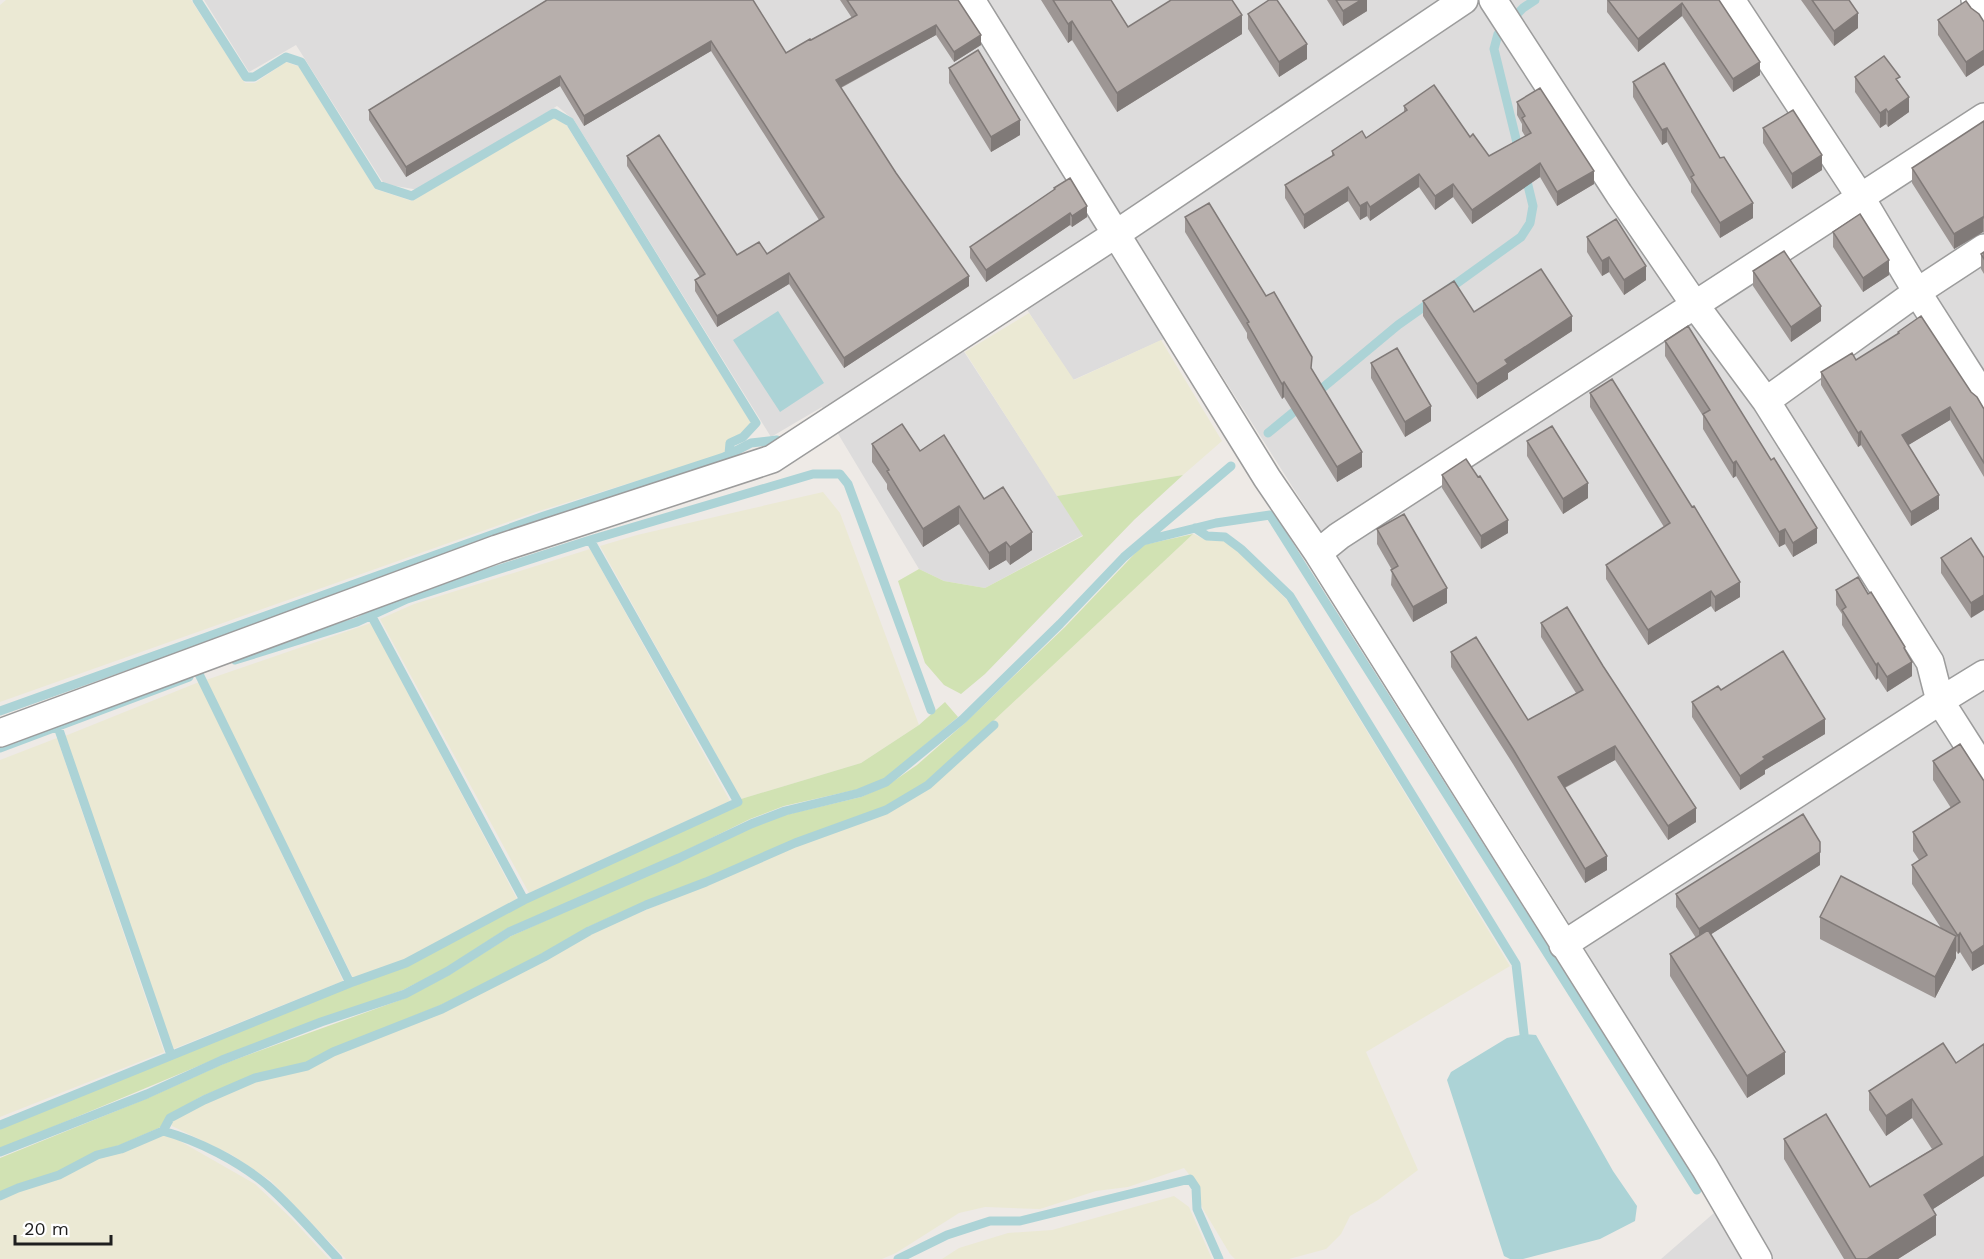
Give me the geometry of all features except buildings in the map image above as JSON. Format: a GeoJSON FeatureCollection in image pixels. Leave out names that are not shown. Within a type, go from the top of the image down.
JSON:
{"type":"FeatureCollection","features":[{"type":"Feature","properties":{"kind":"street"},"geometry":{"type":"LineString","coordinates":[[971,0],[1267,477],[1318,554],[1705,1168],[1758,1259]]}},
{"type":"Feature","properties":{"kind":"street"},"geometry":{"type":"LineString","coordinates":[[0,733],[497,549],[772,459],[1116,234],[1464,0]]}},
{"type":"Feature","properties":{"kind":"street"},"geometry":{"type":"LineString","coordinates":[[1731,0],[1861,198],[1984,397]]}},
{"type":"Feature","properties":{"kind":"street"},"geometry":{"type":"LineString","coordinates":[[1975,0],[1984,14]]}},
{"type":"Feature","properties":{"kind":"street"},"geometry":{"type":"LineString","coordinates":[[1501,13],[1619,195],[1695,305],[1766,401],[1930,662],[1940,701],[1984,770]]}},
{"type":"Feature","properties":{"kind":"street"},"geometry":{"type":"LineString","coordinates":[[1318,554],[1339,536],[1984,117]]}},
{"type":"Feature","properties":{"kind":"street"},"geometry":{"type":"LineString","coordinates":[[1766,401],[1917,292],[1984,248]]}},
{"type":"Feature","properties":{"kind":"street"},"geometry":{"type":"LineString","coordinates":[[1563,945],[1984,674]]}},
{"type":"Feature","properties":{"kind":"shaded area"},"geometry":{"type":"Polygon","coordinates":[[[6,0],[191,0],[245,83],[255,83],[286,62],[300,67],[375,189],[412,201],[555,117],[567,126],[751,423],[740,434],[727,441],[725,452],[720,455],[536,512],[0,702],[0,5],[6,0]]]}},
{"type":"Feature","properties":{"kind":"shaded area"},"geometry":{"type":"Polygon","coordinates":[[[204,0],[1984,0],[1984,1259],[1661,1259],[1737,1193],[1532,864],[1191,327],[1073,380],[1011,285],[948,327],[1083,535],[985,588],[944,581],[919,569],[822,407],[771,437],[574,120],[557,106],[419,190],[384,184],[296,45],[249,72],[204,0]]]}},
{"type":"Feature","properties":{"kind":"shaded area"},"geometry":{"type":"Polygon","coordinates":[[[1029,313],[1074,380],[1161,340],[1222,441],[1183,475],[1057,496],[965,352],[1029,313]]]}},
{"type":"Feature","properties":{"kind":"shaded area"},"geometry":{"type":"Polygon","coordinates":[[[823,492],[840,513],[919,725],[861,763],[741,799],[600,546],[637,535],[823,492]]]}},
{"type":"Feature","properties":{"kind":"shaded area"},"geometry":{"type":"Polygon","coordinates":[[[1193,534],[1206,540],[1225,541],[1287,600],[1510,966],[1366,1052],[1418,1170],[1378,1200],[1350,1216],[1341,1234],[1326,1249],[1289,1259],[1235,1259],[1203,1209],[1198,1197],[1199,1187],[1184,1168],[1128,1187],[1096,1191],[1040,1209],[985,1207],[959,1213],[896,1253],[882,1259],[346,1259],[271,1181],[232,1155],[172,1126],[172,1121],[205,1102],[257,1081],[307,1069],[335,1054],[443,1012],[591,933],[708,884],[749,864],[888,812],[930,787],[997,726],[993,719],[1193,534]]]}},
{"type":"Feature","properties":{"kind":"shaded area"},"geometry":{"type":"Polygon","coordinates":[[[590,549],[730,801],[529,893],[380,619],[414,604],[590,549]]]}},
{"type":"Feature","properties":{"kind":"shaded area"},"geometry":{"type":"Polygon","coordinates":[[[371,623],[517,899],[404,960],[353,978],[206,680],[371,623]]]}},
{"type":"Feature","properties":{"kind":"shaded area"},"geometry":{"type":"Polygon","coordinates":[[[199,682],[343,981],[173,1049],[65,736],[199,682]]]}},
{"type":"Feature","properties":{"kind":"shaded area"},"geometry":{"type":"Polygon","coordinates":[[[57,738],[164,1052],[0,1117],[0,760],[57,738]]]}},
{"type":"Feature","properties":{"kind":"shaded area"},"geometry":{"type":"Polygon","coordinates":[[[162,1134],[178,1140],[255,1184],[329,1259],[0,1259],[0,1199],[19,1190],[61,1178],[98,1158],[119,1153],[162,1134]]]}},
{"type":"Feature","properties":{"kind":"shaded area"},"geometry":{"type":"Polygon","coordinates":[[[1174,1196],[1189,1207],[1212,1259],[942,1259],[959,1248],[1008,1233],[1052,1230],[1174,1196]]]}},
{"type":"Feature","properties":{"kind":"green space"},"geometry":{"type":"Polygon","coordinates":[[[1183,475],[1134,520],[985,674],[961,694],[944,685],[925,663],[898,581],[919,569],[944,581],[985,588],[1083,536],[1057,496],[1183,475]]]}},
{"type":"Feature","properties":{"kind":"green space"},"geometry":{"type":"Polygon","coordinates":[[[1193,534],[927,783],[885,807],[644,902],[588,927],[542,954],[441,1005],[332,1049],[307,1062],[256,1075],[202,1096],[168,1116],[161,1127],[120,1145],[96,1152],[57,1172],[0,1192],[0,1158],[148,1098],[223,1064],[403,999],[449,975],[509,937],[751,828],[785,815],[861,797],[888,785],[917,765],[966,722],[1065,627],[1143,545],[1193,534]]]}},
{"type":"Feature","properties":{"kind":"green space"},"geometry":{"type":"Polygon","coordinates":[[[945,702],[958,717],[885,779],[859,789],[784,806],[750,819],[679,854],[506,929],[446,968],[403,990],[220,1057],[0,1149],[0,1128],[407,965],[525,902],[740,804],[741,799],[861,763],[919,725],[945,702]]]}},
{"type":"Feature","properties":{"kind":"water"},"geometry":{"type":"Polygon","coordinates":[[[778,311],[824,383],[780,412],[733,340],[778,311]]]}},
{"type":"Feature","properties":{"kind":"water"},"geometry":{"type":"Polygon","coordinates":[[[1524,1034],[1536,1035],[1613,1171],[1637,1206],[1635,1221],[1600,1239],[1523,1259],[1510,1259],[1504,1256],[1447,1080],[1451,1072],[1507,1038],[1524,1034]]]}},
{"type":"Feature","properties":{"kind":"waterway"},"geometry":{"type":"LineString","coordinates":[[197,0],[246,77],[254,77],[286,57],[301,62],[378,185],[412,196],[554,113],[570,122],[756,423],[743,437],[730,443],[729,454]]}},
{"type":"Feature","properties":{"kind":"waterway"},"geometry":{"type":"LineString","coordinates":[[1519,151],[1494,49],[1498,34],[1523,8],[1535,0]]}},
{"type":"Feature","properties":{"kind":"waterway"},"geometry":{"type":"LineString","coordinates":[[1446,291],[1521,237],[1530,223],[1533,206],[1525,173]]}},
{"type":"Feature","properties":{"kind":"waterway"},"geometry":{"type":"LineString","coordinates":[[1314,395],[1398,325],[1432,301]]}},
{"type":"Feature","properties":{"kind":"waterway"},"geometry":{"type":"LineString","coordinates":[[1268,433],[1301,406]]}},
{"type":"Feature","properties":{"kind":"waterway"},"geometry":{"type":"LineString","coordinates":[[0,711],[544,516],[724,457],[751,443],[777,440]]}},
{"type":"Feature","properties":{"kind":"waterway"},"geometry":{"type":"LineString","coordinates":[[0,1152],[147,1094],[222,1060],[321,1022],[405,994],[448,971],[509,932],[751,824],[785,811],[859,793],[886,782],[963,719],[1060,624],[1124,557],[1231,466]]}},
{"type":"Feature","properties":{"kind":"waterway"},"geometry":{"type":"LineString","coordinates":[[235,660],[357,622],[407,599],[590,540],[813,474],[840,474],[848,484],[931,710]]}},
{"type":"Feature","properties":{"kind":"waterway"},"geometry":{"type":"LineString","coordinates":[[1143,541],[1216,523],[1270,515],[1697,1190]]}},
{"type":"Feature","properties":{"kind":"waterway"},"geometry":{"type":"LineString","coordinates":[[1195,528],[1207,536],[1225,537],[1241,549],[1290,596],[1516,964],[1524,1034]]}},
{"type":"Feature","properties":{"kind":"waterway"},"geometry":{"type":"LineString","coordinates":[[0,1125],[350,983],[406,963],[524,900],[738,802],[590,540]]}},
{"type":"Feature","properties":{"kind":"waterway"},"geometry":{"type":"LineString","coordinates":[[371,615],[524,900]]}},
{"type":"Feature","properties":{"kind":"waterway"},"geometry":{"type":"LineString","coordinates":[[199,674],[350,983]]}},
{"type":"Feature","properties":{"kind":"waterway"},"geometry":{"type":"LineString","coordinates":[[0,748],[189,677]]}},
{"type":"Feature","properties":{"kind":"waterway"},"geometry":{"type":"LineString","coordinates":[[163,1131],[170,1118],[204,1100],[255,1078],[307,1066],[333,1052],[442,1009],[544,957],[589,931],[646,905],[706,882],[795,843],[886,810],[928,785],[994,725]]}},
{"type":"Feature","properties":{"kind":"waterway"},"geometry":{"type":"LineString","coordinates":[[58,727],[171,1055]]}},
{"type":"Feature","properties":{"kind":"waterway"},"geometry":{"type":"LineString","coordinates":[[0,1196],[59,1175],[97,1155],[121,1149],[163,1131],[218,1153],[256,1176],[285,1202],[338,1259]]}},
{"type":"Feature","properties":{"kind":"waterway"},"geometry":{"type":"LineString","coordinates":[[898,1259],[947,1235],[990,1221],[1020,1221],[1190,1179],[1196,1188],[1197,1209],[1219,1259]]}}]}
